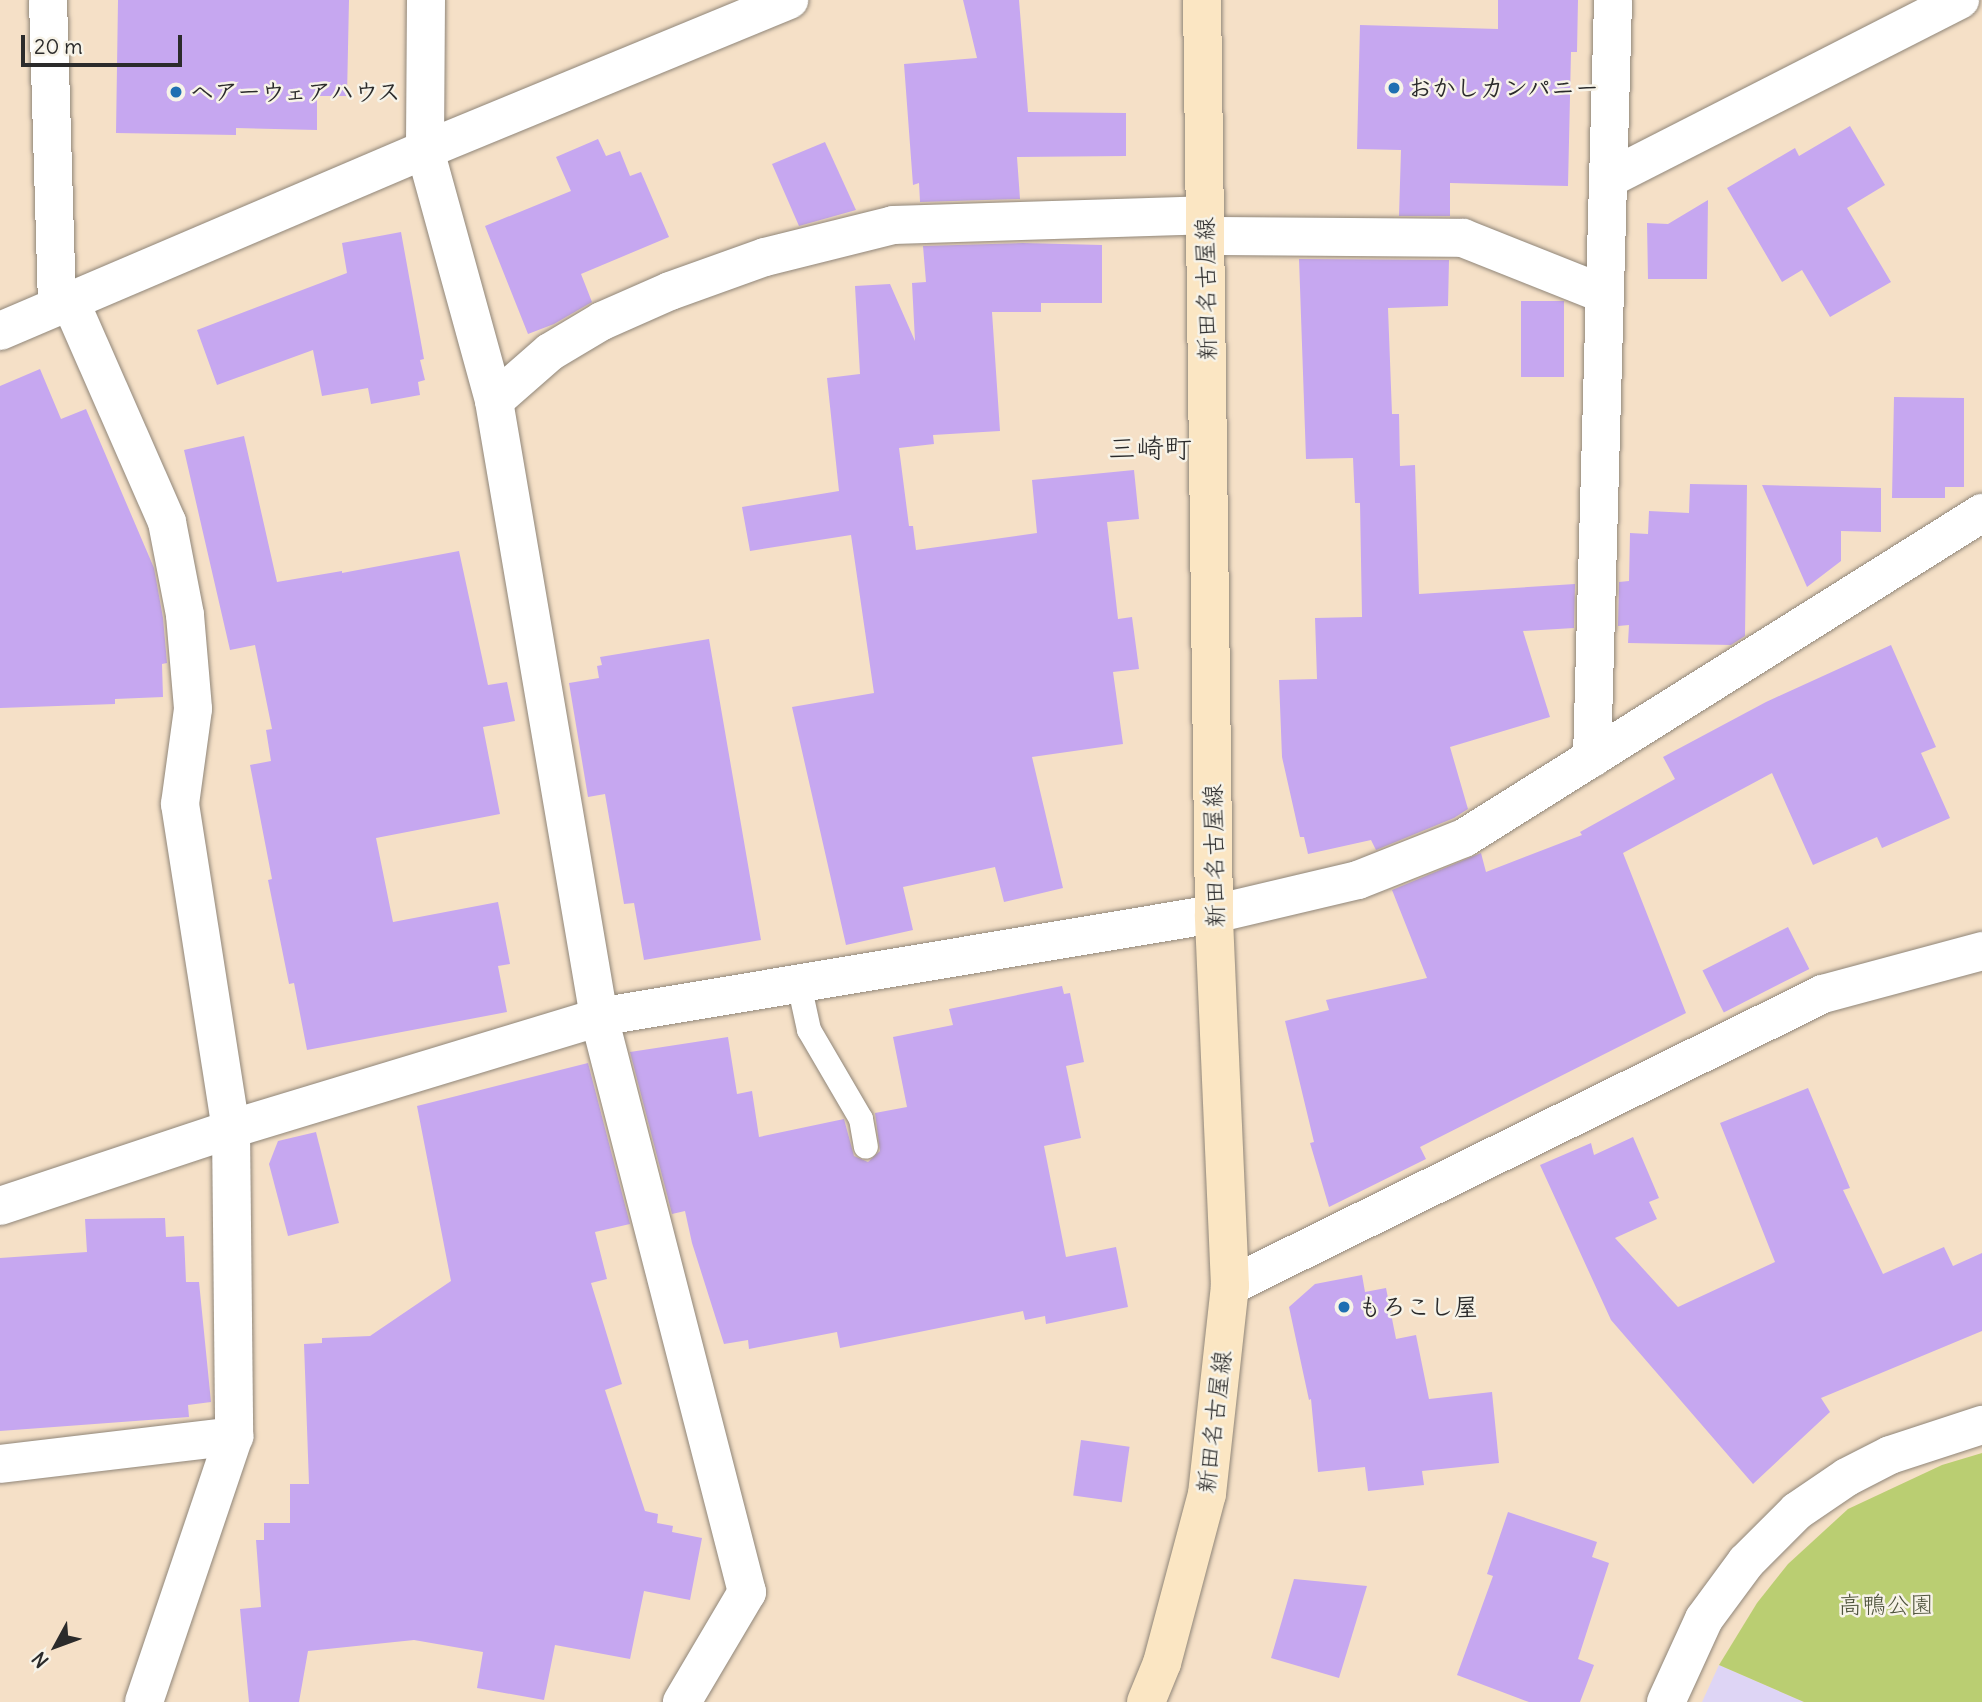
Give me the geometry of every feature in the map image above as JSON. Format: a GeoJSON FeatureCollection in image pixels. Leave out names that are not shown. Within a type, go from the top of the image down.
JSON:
{"type":"FeatureCollection","features":[{"type":"Feature","properties":{"kind":"main road","name":"新田名古屋線"},"geometry":{"type":"LineString","coordinates":[[1146,1702],[1162,1663],[1207,1494],[1230,1286],[1214,914],[1202,0]]}},
{"type":"Feature","properties":{"kind":"street"},"geometry":{"type":"LineString","coordinates":[[48,0],[64,304],[167,522],[185,615],[193,709],[180,804],[231,1129],[234,1436],[145,1702]]}},
{"type":"Feature","properties":{"kind":"street"},"geometry":{"type":"LineString","coordinates":[[426,0],[425,150],[494,401],[599,1017],[747,1592],[682,1702]]}},
{"type":"Feature","properties":{"kind":"street"},"geometry":{"type":"LineString","coordinates":[[0,331],[425,150],[789,0]]}},
{"type":"Feature","properties":{"kind":"street"},"geometry":{"type":"LineString","coordinates":[[1592,758],[1613,0]]}},
{"type":"Feature","properties":{"kind":"street"},"geometry":{"type":"LineString","coordinates":[[1610,178],[1960,0]]}},
{"type":"Feature","properties":{"kind":"street"},"geometry":{"type":"LineString","coordinates":[[494,401],[551,352],[602,321],[670,291],[765,257],[893,225],[1205,225],[1463,238],[1604,294]]}},
{"type":"Feature","properties":{"kind":"street"},"geometry":{"type":"LineString","coordinates":[[0,1206],[231,1129],[599,1017],[1214,914],[1358,880],[1464,838],[1982,513]]}},
{"type":"Feature","properties":{"kind":"street"},"geometry":{"type":"LineString","coordinates":[[1230,1286],[1824,994],[1982,951]]}},
{"type":"Feature","properties":{"kind":"street"},"geometry":{"type":"LineString","coordinates":[[1666,1702],[1704,1619],[1746,1562],[1797,1511],[1846,1477],[1890,1455],[1982,1425]]}},
{"type":"Feature","properties":{"kind":"street"},"geometry":{"type":"LineString","coordinates":[[0,1464],[234,1436]]}},
{"type":"Feature","properties":{"kind":"lane"},"geometry":{"type":"LineString","coordinates":[[799,984],[809,1030],[861,1119],[866,1147]]}},
{"type":"Feature","properties":{"kind":"shaded area"},"geometry":{"type":"Polygon","coordinates":[[[1719,1665],[1804,1702],[1702,1702],[1719,1665]]]}},
{"type":"Feature","properties":{"kind":"green space","name":"高鴨公園"},"geometry":{"type":"Polygon","coordinates":[[[1982,1453],[1982,1702],[1804,1702],[1719,1665],[1757,1603],[1788,1564],[1848,1509],[1942,1465],[1982,1453]]]}},
{"type":"Feature","properties":{"kind":"building"},"geometry":{"type":"Polygon","coordinates":[[[118,0],[349,0],[347,96],[317,96],[317,130],[236,128],[236,135],[116,133],[118,0]]]}},
{"type":"Feature","properties":{"kind":"building"},"geometry":{"type":"Polygon","coordinates":[[[963,0],[1019,0],[1028,112],[1126,113],[1126,156],[1017,157],[1020,199],[920,202],[919,183],[913,185],[904,64],[977,58],[963,0]]]}},
{"type":"Feature","properties":{"kind":"building"},"geometry":{"type":"Polygon","coordinates":[[[1498,0],[1578,0],[1577,52],[1571,52],[1568,186],[1450,183],[1450,216],[1399,216],[1401,150],[1357,149],[1360,25],[1498,29],[1498,0]]]}},
{"type":"Feature","properties":{"kind":"building"},"geometry":{"type":"Polygon","coordinates":[[[1850,126],[1885,185],[1847,208],[1891,282],[1830,317],[1802,270],[1782,282],[1727,188],[1795,148],[1799,156],[1850,126]]]}},
{"type":"Feature","properties":{"kind":"building"},"geometry":{"type":"Polygon","coordinates":[[[598,139],[606,156],[620,151],[630,176],[641,172],[669,237],[581,274],[592,302],[554,324],[528,334],[485,226],[571,191],[556,157],[598,139]]]}},
{"type":"Feature","properties":{"kind":"building"},"geometry":{"type":"Polygon","coordinates":[[[825,142],[856,210],[799,226],[772,164],[825,142]]]}},
{"type":"Feature","properties":{"kind":"building"},"geometry":{"type":"Polygon","coordinates":[[[1708,200],[1707,279],[1648,279],[1647,223],[1668,224],[1708,200]]]}},
{"type":"Feature","properties":{"kind":"building"},"geometry":{"type":"Polygon","coordinates":[[[401,232],[424,359],[420,360],[425,380],[418,382],[420,395],[371,404],[368,388],[322,396],[313,350],[217,385],[197,330],[347,273],[342,243],[401,232]]]}},
{"type":"Feature","properties":{"kind":"building"},"geometry":{"type":"Polygon","coordinates":[[[1023,243],[1102,245],[1102,303],[1041,303],[1041,312],[992,312],[1000,431],[933,435],[934,444],[899,448],[909,526],[913,526],[916,550],[1037,533],[1032,480],[1134,470],[1139,519],[1107,522],[1118,619],[1132,617],[1139,669],[1113,672],[1123,744],[1032,757],[1063,888],[1004,902],[995,867],[903,887],[913,930],[846,945],[792,707],[874,693],[851,535],[750,551],[742,507],[839,491],[827,378],[860,374],[855,286],[890,284],[915,341],[912,283],[926,282],[923,246],[1023,243]]]}},
{"type":"Feature","properties":{"kind":"building"},"geometry":{"type":"Polygon","coordinates":[[[1299,259],[1449,260],[1448,306],[1388,308],[1392,414],[1399,414],[1400,466],[1415,465],[1419,594],[1575,584],[1574,628],[1523,631],[1550,717],[1450,747],[1468,809],[1454,818],[1376,850],[1371,840],[1308,854],[1304,837],[1300,837],[1282,757],[1279,680],[1317,679],[1315,618],[1362,617],[1360,503],[1355,503],[1353,458],[1306,459],[1299,259]]]}},
{"type":"Feature","properties":{"kind":"building"},"geometry":{"type":"Polygon","coordinates":[[[1521,301],[1564,301],[1564,377],[1521,377],[1521,301]]]}},
{"type":"Feature","properties":{"kind":"building"},"geometry":{"type":"Polygon","coordinates":[[[40,369],[61,419],[86,409],[154,568],[163,618],[167,663],[162,664],[163,697],[115,699],[115,704],[0,708],[0,386],[40,369]]]}},
{"type":"Feature","properties":{"kind":"building"},"geometry":{"type":"Polygon","coordinates":[[[1894,397],[1964,398],[1964,487],[1945,487],[1945,498],[1892,498],[1894,397]]]}},
{"type":"Feature","properties":{"kind":"building"},"geometry":{"type":"Polygon","coordinates":[[[244,436],[277,582],[459,551],[488,685],[507,682],[515,721],[483,727],[500,814],[376,838],[393,922],[498,902],[510,964],[498,966],[507,1012],[307,1050],[294,983],[289,984],[268,880],[272,879],[250,765],[271,761],[266,730],[272,729],[255,645],[230,650],[184,450],[244,436]]]}},
{"type":"Feature","properties":{"kind":"building"},"geometry":{"type":"Polygon","coordinates":[[[1690,484],[1747,485],[1745,636],[1731,645],[1628,643],[1629,625],[1618,626],[1619,582],[1629,581],[1630,533],[1648,534],[1649,511],[1689,513],[1690,484]]]}},
{"type":"Feature","properties":{"kind":"building"},"geometry":{"type":"Polygon","coordinates":[[[1762,485],[1881,488],[1881,532],[1841,531],[1841,561],[1807,587],[1762,485]]]}},
{"type":"Feature","properties":{"kind":"building"},"geometry":{"type":"Polygon","coordinates":[[[709,639],[761,940],[644,960],[634,903],[624,904],[605,794],[588,797],[569,683],[599,678],[597,666],[602,665],[600,657],[709,639]]]}},
{"type":"Feature","properties":{"kind":"building"},"geometry":{"type":"Polygon","coordinates":[[[1891,645],[1936,747],[1921,753],[1950,818],[1882,848],[1877,837],[1813,865],[1772,773],[1623,853],[1686,1013],[1420,1147],[1426,1159],[1329,1207],[1310,1143],[1314,1142],[1285,1021],[1329,1010],[1326,1000],[1427,978],[1392,890],[1481,853],[1486,872],[1582,835],[1580,832],[1675,779],[1663,757],[1766,702],[1891,645]]]}},
{"type":"Feature","properties":{"kind":"building"},"geometry":{"type":"Polygon","coordinates":[[[1788,927],[1809,969],[1724,1012],[1702,971],[1788,927]]]}},
{"type":"Feature","properties":{"kind":"building"},"geometry":{"type":"Polygon","coordinates":[[[1062,986],[1064,994],[1070,993],[1084,1062],[1066,1066],[1081,1138],[1044,1146],[1066,1257],[1116,1247],[1128,1307],[1046,1324],[1045,1316],[1025,1320],[1023,1311],[840,1348],[837,1332],[749,1349],[748,1340],[724,1344],[692,1243],[685,1211],[672,1214],[630,1052],[728,1037],[737,1094],[752,1091],[759,1137],[844,1119],[854,1156],[868,1162],[880,1151],[875,1113],[907,1107],[893,1037],[953,1025],[949,1009],[1062,986]]]}},
{"type":"Feature","properties":{"kind":"building"},"geometry":{"type":"Polygon","coordinates":[[[588,1063],[630,1224],[595,1232],[607,1279],[591,1283],[622,1384],[605,1390],[645,1511],[658,1514],[657,1523],[673,1526],[672,1532],[702,1538],[690,1600],[644,1591],[630,1659],[555,1645],[544,1700],[477,1688],[483,1652],[414,1640],[308,1651],[299,1702],[249,1702],[240,1609],[261,1607],[256,1540],[264,1540],[264,1523],[290,1523],[290,1484],[309,1484],[304,1344],[322,1343],[322,1338],[370,1336],[451,1281],[417,1106],[588,1063]]]}},
{"type":"Feature","properties":{"kind":"building"},"geometry":{"type":"Polygon","coordinates":[[[1808,1088],[1850,1188],[1843,1190],[1883,1274],[1944,1247],[1953,1266],[1982,1253],[1982,1331],[1821,1398],[1830,1412],[1753,1484],[1611,1320],[1540,1165],[1591,1143],[1594,1155],[1633,1137],[1659,1198],[1649,1202],[1657,1219],[1615,1238],[1678,1307],[1775,1262],[1720,1123],[1808,1088]]]}},
{"type":"Feature","properties":{"kind":"building"},"geometry":{"type":"Polygon","coordinates":[[[316,1132],[339,1223],[288,1236],[269,1164],[278,1141],[316,1132]]]}},
{"type":"Feature","properties":{"kind":"building"},"geometry":{"type":"Polygon","coordinates":[[[165,1218],[166,1237],[184,1236],[186,1282],[199,1282],[211,1402],[188,1405],[189,1417],[0,1431],[0,1258],[87,1252],[85,1219],[165,1218]]]}},
{"type":"Feature","properties":{"kind":"building"},"geometry":{"type":"Polygon","coordinates":[[[1362,1275],[1365,1292],[1386,1288],[1396,1339],[1416,1335],[1429,1399],[1492,1392],[1499,1463],[1422,1471],[1424,1485],[1368,1491],[1365,1467],[1318,1472],[1311,1399],[1309,1400],[1289,1307],[1315,1284],[1362,1275]]]}},
{"type":"Feature","properties":{"kind":"building"},"geometry":{"type":"Polygon","coordinates":[[[1081,1440],[1130,1447],[1122,1502],[1073,1495],[1081,1440]]]}},
{"type":"Feature","properties":{"kind":"building"},"geometry":{"type":"Polygon","coordinates":[[[1508,1512],[1597,1542],[1592,1557],[1609,1563],[1578,1659],[1594,1665],[1580,1702],[1529,1702],[1457,1675],[1493,1576],[1487,1574],[1508,1512]]]}},
{"type":"Feature","properties":{"kind":"building"},"geometry":{"type":"Polygon","coordinates":[[[1294,1579],[1367,1586],[1339,1678],[1271,1658],[1294,1579]]]}},
{"type":"Feature","properties":{"kind":"place","name":"おかしカンパニー"},"geometry":{"type":"Point","coordinates":[1394,88]}},
{"type":"Feature","properties":{"kind":"place","name":"ヘアーウェアハウス"},"geometry":{"type":"Point","coordinates":[176,92]}},
{"type":"Feature","properties":{"kind":"place","name":"もろこし屋"},"geometry":{"type":"Point","coordinates":[1344,1307]}},
{"type":"Feature","properties":{"kind":"district","name":"三崎町"},"geometry":{"type":"Point","coordinates":[1150,448]}}]}
